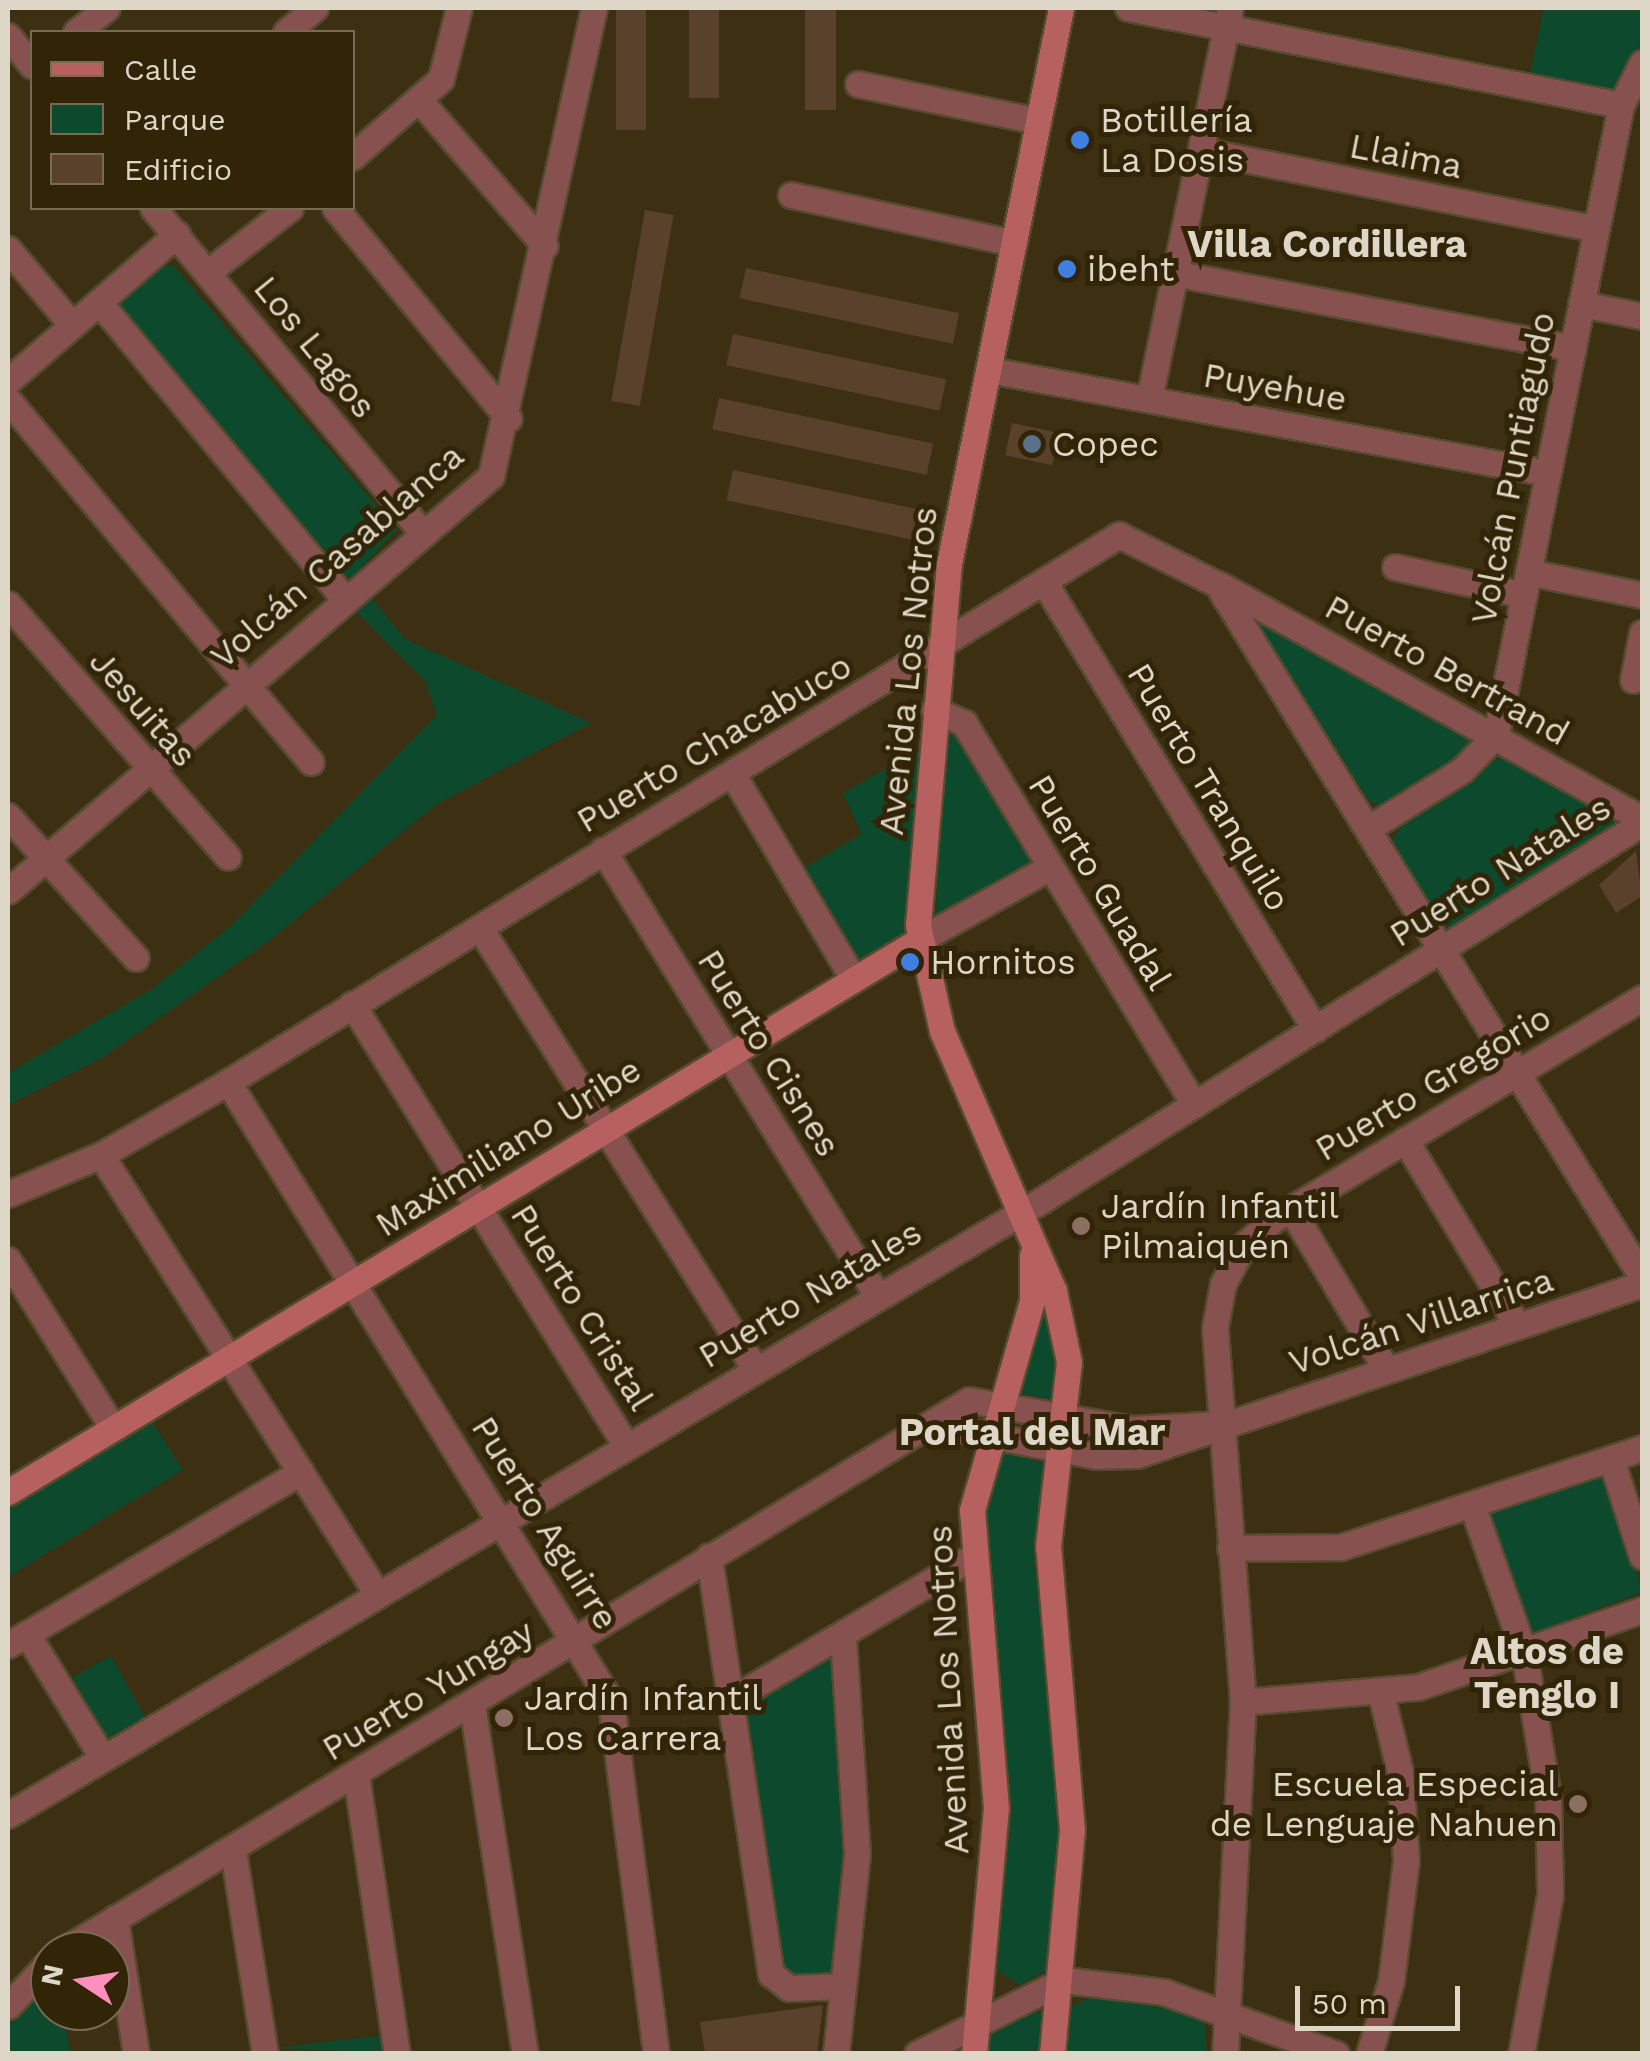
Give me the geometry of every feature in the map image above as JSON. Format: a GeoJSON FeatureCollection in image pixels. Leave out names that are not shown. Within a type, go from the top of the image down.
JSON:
{"type":"FeatureCollection","features":[{"type":"Feature","properties":{"kind":"main road","name":"Avenida Los Notros"},"geometry":{"type":"LineString","coordinates":[[1052,2054],[1064,1980],[1071,1773],[1048,1546],[1066,1412],[1062,1319],[942,1032],[919,940],[941,646],[1061,8]]}},
{"type":"Feature","properties":{"kind":"main road","name":"Maximiliano Uribe"},"geometry":{"type":"LineString","coordinates":[[8,1492],[480,1208],[727,1050],[919,940]]}},
{"type":"Feature","properties":{"kind":"main road","name":"Avenida Los Notros"},"geometry":{"type":"LineString","coordinates":[[974,2054],[980,2020],[995,1767],[970,1558],[987,1432],[1034,1283],[1020,1212]]}},
{"type":"Feature","properties":{"kind":"street"},"geometry":{"type":"LineString","coordinates":[[79,30],[107,8]]}},
{"type":"Feature","properties":{"kind":"street"},"geometry":{"type":"LineString","coordinates":[[288,30],[315,8]]}},
{"type":"Feature","properties":{"kind":"street"},"geometry":{"type":"LineString","coordinates":[[355,154],[420,101],[445,70],[459,8]]}},
{"type":"Feature","properties":{"kind":"street","name":"Volcán Casablanca"},"geometry":{"type":"LineString","coordinates":[[8,891],[145,766],[491,476],[509,418],[594,8]]}},
{"type":"Feature","properties":{"kind":"street"},"geometry":{"type":"LineString","coordinates":[[1128,8],[1228,17],[1621,105]]}},
{"type":"Feature","properties":{"kind":"street"},"geometry":{"type":"LineString","coordinates":[[1150,400],[1228,17]]}},
{"type":"Feature","properties":{"kind":"street"},"geometry":{"type":"LineString","coordinates":[[8,36],[30,64]]}},
{"type":"Feature","properties":{"kind":"street","name":"Volcán Puntiagudo"},"geometry":{"type":"LineString","coordinates":[[1496,734],[1621,105],[1642,63]]}},
{"type":"Feature","properties":{"kind":"street"},"geometry":{"type":"LineString","coordinates":[[858,84],[1038,121]]}},
{"type":"Feature","properties":{"kind":"street"},"geometry":{"type":"LineString","coordinates":[[420,101],[545,246]]}},
{"type":"Feature","properties":{"kind":"street","name":"Llaima"},"geometry":{"type":"LineString","coordinates":[[1203,151],[1596,229]]}},
{"type":"Feature","properties":{"kind":"street"},"geometry":{"type":"LineString","coordinates":[[791,196],[1014,244]]}},
{"type":"Feature","properties":{"kind":"street","name":"Los Lagos"},"geometry":{"type":"LineString","coordinates":[[155,210],[422,532]]}},
{"type":"Feature","properties":{"kind":"street"},"geometry":{"type":"LineString","coordinates":[[208,272],[287,210]]}},
{"type":"Feature","properties":{"kind":"street"},"geometry":{"type":"LineString","coordinates":[[337,210],[509,418]]}},
{"type":"Feature","properties":{"kind":"street"},"geometry":{"type":"LineString","coordinates":[[8,381],[177,234]]}},
{"type":"Feature","properties":{"kind":"street"},"geometry":{"type":"LineString","coordinates":[[8,249],[72,325]]}},
{"type":"Feature","properties":{"kind":"street"},"geometry":{"type":"LineString","coordinates":[[1178,274],[1573,348]]}},
{"type":"Feature","properties":{"kind":"street"},"geometry":{"type":"LineString","coordinates":[[100,302],[343,597]]}},
{"type":"Feature","properties":{"kind":"street"},"geometry":{"type":"LineString","coordinates":[[1581,304],[1642,316]]}},
{"type":"Feature","properties":{"kind":"street","name":"Puyehue"},"geometry":{"type":"LineString","coordinates":[[990,370],[1548,473]]}},
{"type":"Feature","properties":{"kind":"street"},"geometry":{"type":"LineString","coordinates":[[8,400],[311,762]]}},
{"type":"Feature","properties":{"kind":"street","name":"Puerto Chacabuco"},"geometry":{"type":"LineString","coordinates":[[8,1194],[102,1155],[228,1082],[1119,534],[1218,584]]}},
{"type":"Feature","properties":{"kind":"street"},"geometry":{"type":"LineString","coordinates":[[1395,567],[1642,594]]}},
{"type":"Feature","properties":{"kind":"street","name":"Puerto Tranquilo"},"geometry":{"type":"LineString","coordinates":[[1044,582],[1315,1029]]}},
{"type":"Feature","properties":{"kind":"street"},"geometry":{"type":"LineString","coordinates":[[1218,584],[1642,1281]]}},
{"type":"Feature","properties":{"kind":"street","name":"Puerto Bertrand"},"geometry":{"type":"LineString","coordinates":[[1218,584],[1496,734],[1642,821]]}},
{"type":"Feature","properties":{"kind":"street","name":"Jesuitas"},"geometry":{"type":"LineString","coordinates":[[8,604],[145,766],[228,856]]}},
{"type":"Feature","properties":{"kind":"street"},"geometry":{"type":"LineString","coordinates":[[1634,680],[1642,633]]}},
{"type":"Feature","properties":{"kind":"street","name":"Puerto Guadal"},"geometry":{"type":"LineString","coordinates":[[934,710],[964,723],[1194,1105]]}},
{"type":"Feature","properties":{"kind":"street"},"geometry":{"type":"LineString","coordinates":[[1369,828],[1462,770],[1496,734]]}},
{"type":"Feature","properties":{"kind":"street"},"geometry":{"type":"LineString","coordinates":[[732,773],[852,977]]}},
{"type":"Feature","properties":{"kind":"street"},"geometry":{"type":"LineString","coordinates":[[8,816],[136,958]]}},
{"type":"Feature","properties":{"kind":"street","name":"Puerto Natales"},"geometry":{"type":"LineString","coordinates":[[8,1814],[374,1589],[501,1519],[1020,1212],[1642,821]]}},
{"type":"Feature","properties":{"kind":"street","name":"Puerto Cisnes"},"geometry":{"type":"LineString","coordinates":[[603,850],[876,1294]]}},
{"type":"Feature","properties":{"kind":"street","name":"Maximiliano Uribe"},"geometry":{"type":"LineString","coordinates":[[919,940],[1050,867]]}},
{"type":"Feature","properties":{"kind":"street"},"geometry":{"type":"LineString","coordinates":[[480,928],[754,1367]]}},
{"type":"Feature","properties":{"kind":"street","name":"Puerto Cristal"},"geometry":{"type":"LineString","coordinates":[[352,1004],[625,1444]]}},
{"type":"Feature","properties":{"kind":"street","name":"Puerto Gregorio"},"geometry":{"type":"LineString","coordinates":[[1225,2054],[1232,2014],[1243,1702],[1215,1327],[1222,1284],[1243,1246],[1290,1209],[1518,1073],[1640,1006]]}},
{"type":"Feature","properties":{"kind":"street","name":"Puerto Aguirre"},"geometry":{"type":"LineString","coordinates":[[228,1082],[578,1640],[610,1702],[656,2054]]}},
{"type":"Feature","properties":{"kind":"street"},"geometry":{"type":"LineString","coordinates":[[1406,1140],[1516,1325]]}},
{"type":"Feature","properties":{"kind":"street"},"geometry":{"type":"LineString","coordinates":[[102,1155],[374,1589]]}},
{"type":"Feature","properties":{"kind":"street"},"geometry":{"type":"LineString","coordinates":[[1290,1209],[1386,1369]]}},
{"type":"Feature","properties":{"kind":"street"},"geometry":{"type":"LineString","coordinates":[[8,1260],[113,1428]]}},
{"type":"Feature","properties":{"kind":"street","name":"Volcán Villarrica"},"geometry":{"type":"LineString","coordinates":[[987,1432],[1126,1457],[1642,1281]]}},
{"type":"Feature","properties":{"kind":"street","name":"Volcán Villarrica"},"geometry":{"type":"LineString","coordinates":[[998,1399],[1132,1429],[1221,1424]]}},
{"type":"Feature","properties":{"kind":"street","name":"Puerto Yungay"},"geometry":{"type":"LineString","coordinates":[[94,1931],[969,1400],[998,1399]]}},
{"type":"Feature","properties":{"kind":"street"},"geometry":{"type":"LineString","coordinates":[[931,1424],[987,1432]]}},
{"type":"Feature","properties":{"kind":"street"},"geometry":{"type":"LineString","coordinates":[[1230,1548],[1341,1547],[1473,1508],[1642,1448]]}},
{"type":"Feature","properties":{"kind":"street"},"geometry":{"type":"LineString","coordinates":[[1611,1459],[1642,1556]]}},
{"type":"Feature","properties":{"kind":"street"},"geometry":{"type":"LineString","coordinates":[[102,1758],[17,1640],[301,1472]]}},
{"type":"Feature","properties":{"kind":"street"},"geometry":{"type":"LineString","coordinates":[[1473,1508],[1524,1652],[1551,1846],[1545,1939],[1521,2054]]}},
{"type":"Feature","properties":{"kind":"street"},"geometry":{"type":"LineString","coordinates":[[709,1556],[771,1974],[789,1988],[843,1986]]}},
{"type":"Feature","properties":{"kind":"street"},"geometry":{"type":"LineString","coordinates":[[732,1700],[970,1558]]}},
{"type":"Feature","properties":{"kind":"street"},"geometry":{"type":"LineString","coordinates":[[1243,1702],[1381,1694],[1524,1652],[1642,1610]]}},
{"type":"Feature","properties":{"kind":"street"},"geometry":{"type":"LineString","coordinates":[[836,2054],[857,1853],[843,1634]]}},
{"type":"Feature","properties":{"kind":"street"},"geometry":{"type":"LineString","coordinates":[[1369,2054],[1391,1981],[1406,1860],[1400,1772],[1381,1694]]}},
{"type":"Feature","properties":{"kind":"street"},"geometry":{"type":"LineString","coordinates":[[472,1704],[525,2054]]}},
{"type":"Feature","properties":{"kind":"street"},"geometry":{"type":"LineString","coordinates":[[356,1774],[396,2054]]}},
{"type":"Feature","properties":{"kind":"street"},"geometry":{"type":"LineString","coordinates":[[233,1850],[264,2054]]}},
{"type":"Feature","properties":{"kind":"street"},"geometry":{"type":"LineString","coordinates":[[115,1918],[136,2054]]}},
{"type":"Feature","properties":{"kind":"street"},"geometry":{"type":"LineString","coordinates":[[918,2054],[1064,1980],[1144,1987],[1232,2014],[1336,2054]]}},
{"type":"Feature","properties":{"kind":"street"},"geometry":{"type":"LineString","coordinates":[[8,2006],[30,1982]]}},
{"type":"Feature","properties":{"kind":"green space"},"geometry":{"type":"Polygon","coordinates":[[[1544,8],[1642,8],[1642,42],[1614,92],[1529,76],[1544,8]]]}},
{"type":"Feature","properties":{"kind":"green space"},"geometry":{"type":"Polygon","coordinates":[[[154,264],[174,266],[397,530],[353,576],[341,577],[120,315],[124,292],[154,264]]]}},
{"type":"Feature","properties":{"kind":"green space"},"geometry":{"type":"Polygon","coordinates":[[[369,595],[405,639],[591,723],[437,804],[269,941],[102,1058],[8,1105],[8,1073],[152,989],[231,926],[437,715],[425,681],[352,607],[369,595]]]}},
{"type":"Feature","properties":{"kind":"green space"},"geometry":{"type":"Polygon","coordinates":[[[1253,615],[1477,740],[1470,753],[1382,806],[1369,801],[1253,615]]]}},
{"type":"Feature","properties":{"kind":"green space"},"geometry":{"type":"Polygon","coordinates":[[[953,726],[1035,861],[936,917],[942,729],[953,726]]]}},
{"type":"Feature","properties":{"kind":"green space"},"geometry":{"type":"Polygon","coordinates":[[[919,750],[908,933],[865,960],[848,951],[805,868],[861,834],[843,793],[919,750]]]}},
{"type":"Feature","properties":{"kind":"green space"},"geometry":{"type":"Polygon","coordinates":[[[1505,754],[1618,818],[1617,827],[1465,927],[1441,925],[1392,839],[1412,813],[1505,754]]]}},
{"type":"Feature","properties":{"kind":"green space"},"geometry":{"type":"Polygon","coordinates":[[[1040,1282],[1061,1363],[1054,1400],[1014,1392],[1040,1282]]]}},
{"type":"Feature","properties":{"kind":"green space"},"geometry":{"type":"Polygon","coordinates":[[[149,1418],[183,1470],[8,1577],[8,1503],[149,1418]]]}},
{"type":"Feature","properties":{"kind":"green space"},"geometry":{"type":"Polygon","coordinates":[[[996,1448],[1046,1465],[1034,1564],[1054,1702],[1058,1880],[1053,1966],[1020,1985],[998,1971],[1006,1753],[978,1560],[996,1448]]]}},
{"type":"Feature","properties":{"kind":"green space"},"geometry":{"type":"Polygon","coordinates":[[[1598,1473],[1610,1479],[1642,1592],[1529,1635],[1486,1522],[1492,1510],[1598,1473]]]}},
{"type":"Feature","properties":{"kind":"green space"},"geometry":{"type":"Polygon","coordinates":[[[830,1652],[846,1853],[838,1964],[826,1977],[781,1977],[740,1717],[746,1703],[830,1652]]]}},
{"type":"Feature","properties":{"kind":"green space"},"geometry":{"type":"Polygon","coordinates":[[[111,1656],[145,1717],[106,1739],[73,1677],[111,1656]]]}},
{"type":"Feature","properties":{"kind":"green space"},"geometry":{"type":"Polygon","coordinates":[[[1111,1987],[1204,2018],[1207,2053],[1063,2054],[1069,2008],[1111,1987]]]}},
{"type":"Feature","properties":{"kind":"green space"},"geometry":{"type":"Polygon","coordinates":[[[30,2002],[30,2031],[66,2031],[70,2053],[8,2053],[8,2026],[30,2002]]]}},
{"type":"Feature","properties":{"kind":"green space"},"geometry":{"type":"Polygon","coordinates":[[[1030,2007],[1046,2016],[1042,2053],[985,2054],[993,2029],[1030,2007]]]}},
{"type":"Feature","properties":{"kind":"green space"},"geometry":{"type":"Polygon","coordinates":[[[385,2035],[387,2053],[273,2048],[385,2035]]]}},
{"type":"Feature","properties":{"kind":"building"},"geometry":{"type":"Polygon","coordinates":[[[616,8],[646,8],[646,130],[616,130],[616,8]]]}},
{"type":"Feature","properties":{"kind":"building"},"geometry":{"type":"Polygon","coordinates":[[[689,8],[719,8],[719,98],[689,98],[689,8]]]}},
{"type":"Feature","properties":{"kind":"building"},"geometry":{"type":"Polygon","coordinates":[[[805,8],[836,8],[836,110],[805,110],[805,8]]]}},
{"type":"Feature","properties":{"kind":"building"},"geometry":{"type":"Polygon","coordinates":[[[645,210],[674,215],[640,406],[611,401],[645,210]]]}},
{"type":"Feature","properties":{"kind":"building"},"geometry":{"type":"Polygon","coordinates":[[[746,268],[959,313],[953,344],[740,298],[746,268]]]}},
{"type":"Feature","properties":{"kind":"building"},"geometry":{"type":"Polygon","coordinates":[[[733,334],[946,379],[940,411],[726,365],[733,334]]]}},
{"type":"Feature","properties":{"kind":"building"},"geometry":{"type":"Polygon","coordinates":[[[719,398],[933,444],[927,475],[712,429],[719,398]]]}},
{"type":"Feature","properties":{"kind":"building","name":"Copec"},"geometry":{"type":"Polygon","coordinates":[[[1012,423],[1059,433],[1052,465],[1005,455],[1012,423]]]}},
{"type":"Feature","properties":{"kind":"building"},"geometry":{"type":"Polygon","coordinates":[[[733,470],[918,509],[911,540],[727,500],[733,470]]]}},
{"type":"Feature","properties":{"kind":"building"},"geometry":{"type":"Polygon","coordinates":[[[1636,851],[1642,896],[1616,913],[1599,885],[1636,851]]]}},
{"type":"Feature","properties":{"kind":"building"},"geometry":{"type":"Polygon","coordinates":[[[823,2005],[817,2054],[705,2054],[700,2022],[823,2005]]]}},
{"type":"Feature","properties":{"kind":"place","name":"Botillería La Dosis"},"geometry":{"type":"Point","coordinates":[1080,140]}},
{"type":"Feature","properties":{"kind":"place","name":"ibeht"},"geometry":{"type":"Point","coordinates":[1067,269]}},
{"type":"Feature","properties":{"kind":"place","name":"Copec"},"geometry":{"type":"Point","coordinates":[1032,444]}},
{"type":"Feature","properties":{"kind":"place","name":"Hornitos"},"geometry":{"type":"Point","coordinates":[910,962]}},
{"type":"Feature","properties":{"kind":"place","name":"Jardín Infantil Pilmaiquén"},"geometry":{"type":"Point","coordinates":[1081,1226]}},
{"type":"Feature","properties":{"kind":"place","name":"Jardín Infantil Los Carrera"},"geometry":{"type":"Point","coordinates":[504,1718]}},
{"type":"Feature","properties":{"kind":"place","name":"Escuela Especial de Lenguaje Nahuen"},"geometry":{"type":"Point","coordinates":[1578,1804]}},
{"type":"Feature","properties":{"kind":"district","name":"Villa Cordillera"},"geometry":{"type":"Point","coordinates":[1327,245]}},
{"type":"Feature","properties":{"kind":"district","name":"Portal del Mar"},"geometry":{"type":"Point","coordinates":[1032,1433]}},
{"type":"Feature","properties":{"kind":"district","name":"Altos de Tenglo I"},"geometry":{"type":"Point","coordinates":[1547,1674]}}]}
